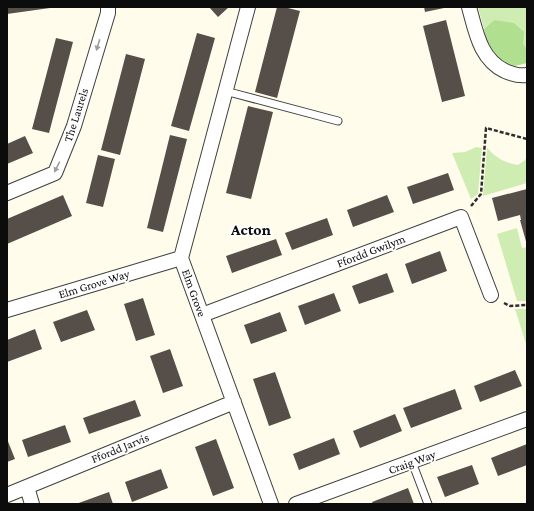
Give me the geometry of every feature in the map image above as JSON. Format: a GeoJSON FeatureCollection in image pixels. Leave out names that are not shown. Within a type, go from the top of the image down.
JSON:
{"type":"FeatureCollection","features":[{"type":"Feature","properties":{"kind":"street","name":"The Laurels"},"geometry":{"type":"LineString","coordinates":[[7,193],[55,173],[74,126],[108,13],[108,7]]}},
{"type":"Feature","properties":{"kind":"street","name":"Elm Grove"},"geometry":{"type":"LineString","coordinates":[[248,7],[181,258],[271,504]]}},
{"type":"Feature","properties":{"kind":"street"},"geometry":{"type":"LineString","coordinates":[[469,7],[481,46],[487,57],[498,67],[511,73],[527,74]]}},
{"type":"Feature","properties":{"kind":"street"},"geometry":{"type":"LineString","coordinates":[[461,217],[491,295]]}},
{"type":"Feature","properties":{"kind":"street","name":"Ffordd Gwilym"},"geometry":{"type":"LineString","coordinates":[[202,315],[461,217]]}},
{"type":"Feature","properties":{"kind":"street","name":"Elm Grove Way"},"geometry":{"type":"LineString","coordinates":[[7,310],[181,258]]}},
{"type":"Feature","properties":{"kind":"street","name":"Ffordd Jarvis"},"geometry":{"type":"LineString","coordinates":[[7,495],[234,402]]}},
{"type":"Feature","properties":{"kind":"street","name":"Craig Way"},"geometry":{"type":"LineString","coordinates":[[296,504],[527,419]]}},
{"type":"Feature","properties":{"kind":"street"},"geometry":{"type":"LineString","coordinates":[[27,487],[32,504]]}},
{"type":"Feature","properties":{"kind":"lane"},"geometry":{"type":"LineString","coordinates":[[225,91],[338,121]]}},
{"type":"Feature","properties":{"kind":"lane"},"geometry":{"type":"LineString","coordinates":[[412,462],[428,504]]}},
{"type":"Feature","properties":{"kind":"path"},"geometry":{"type":"LineString","coordinates":[[461,217],[481,194],[486,128],[527,139]]}},
{"type":"Feature","properties":{"kind":"path"},"geometry":{"type":"LineString","coordinates":[[491,295],[510,306],[527,305]]}},
{"type":"Feature","properties":{"kind":"green space"},"geometry":{"type":"Polygon","coordinates":[[[478,7],[527,7],[527,49],[494,20],[484,29],[478,7]]]}},
{"type":"Feature","properties":{"kind":"green space"},"geometry":{"type":"Polygon","coordinates":[[[494,20],[514,23],[524,32],[523,44],[527,49],[527,63],[515,66],[499,61],[488,47],[484,29],[494,20]]]}},
{"type":"Feature","properties":{"kind":"green space"},"geometry":{"type":"Polygon","coordinates":[[[476,147],[482,148],[478,194],[471,199],[452,153],[465,152],[476,147]]]}},
{"type":"Feature","properties":{"kind":"green space"},"geometry":{"type":"Polygon","coordinates":[[[487,148],[501,160],[513,164],[518,165],[527,157],[527,183],[483,196],[487,148]]]}},
{"type":"Feature","properties":{"kind":"green space"},"geometry":{"type":"Polygon","coordinates":[[[517,228],[522,248],[527,247],[527,301],[517,301],[497,234],[517,228]]]}},
{"type":"Feature","properties":{"kind":"green space"},"geometry":{"type":"Polygon","coordinates":[[[515,309],[527,309],[527,347],[515,309]]]}},
{"type":"Feature","properties":{"kind":"building"},"geometry":{"type":"Polygon","coordinates":[[[7,7],[50,7],[50,8],[7,14],[7,7]]]}},
{"type":"Feature","properties":{"kind":"building"},"geometry":{"type":"Polygon","coordinates":[[[209,7],[229,7],[218,17],[209,7]]]}},
{"type":"Feature","properties":{"kind":"building"},"geometry":{"type":"Polygon","coordinates":[[[277,7],[300,11],[277,98],[255,92],[277,7]]]}},
{"type":"Feature","properties":{"kind":"building"},"geometry":{"type":"Polygon","coordinates":[[[424,7],[444,7],[444,8],[425,12],[424,7]]]}},
{"type":"Feature","properties":{"kind":"building"},"geometry":{"type":"Polygon","coordinates":[[[446,20],[465,96],[442,102],[423,26],[446,20]]]}},
{"type":"Feature","properties":{"kind":"building"},"geometry":{"type":"Polygon","coordinates":[[[197,33],[215,38],[189,131],[171,126],[197,33]]]}},
{"type":"Feature","properties":{"kind":"building"},"geometry":{"type":"Polygon","coordinates":[[[56,38],[73,42],[49,133],[32,129],[56,38]]]}},
{"type":"Feature","properties":{"kind":"building"},"geometry":{"type":"Polygon","coordinates":[[[126,54],[145,59],[120,155],[101,150],[126,54]]]}},
{"type":"Feature","properties":{"kind":"building"},"geometry":{"type":"Polygon","coordinates":[[[248,106],[273,112],[251,199],[226,193],[248,106]]]}},
{"type":"Feature","properties":{"kind":"building"},"geometry":{"type":"Polygon","coordinates":[[[170,135],[187,139],[163,232],[147,228],[170,135]]]}},
{"type":"Feature","properties":{"kind":"building"},"geometry":{"type":"Polygon","coordinates":[[[25,136],[33,153],[7,164],[7,144],[25,136]]]}},
{"type":"Feature","properties":{"kind":"building"},"geometry":{"type":"Polygon","coordinates":[[[98,155],[115,159],[103,207],[86,203],[98,155]]]}},
{"type":"Feature","properties":{"kind":"building"},"geometry":{"type":"Polygon","coordinates":[[[448,173],[454,190],[413,204],[407,187],[448,173]]]}},
{"type":"Feature","properties":{"kind":"building"},"geometry":{"type":"Polygon","coordinates":[[[527,189],[527,245],[520,215],[498,221],[492,198],[527,189]]]}},
{"type":"Feature","properties":{"kind":"building"},"geometry":{"type":"Polygon","coordinates":[[[63,195],[72,216],[7,244],[7,219],[63,195]]]}},
{"type":"Feature","properties":{"kind":"building"},"geometry":{"type":"Polygon","coordinates":[[[387,195],[394,212],[353,227],[347,210],[387,195]]]}},
{"type":"Feature","properties":{"kind":"building"},"geometry":{"type":"Polygon","coordinates":[[[327,218],[333,235],[292,250],[285,233],[327,218]]]}},
{"type":"Feature","properties":{"kind":"building"},"geometry":{"type":"Polygon","coordinates":[[[276,239],[282,255],[232,273],[226,256],[276,239]]]}},
{"type":"Feature","properties":{"kind":"building"},"geometry":{"type":"Polygon","coordinates":[[[440,251],[447,271],[412,284],[405,264],[440,251]]]}},
{"type":"Feature","properties":{"kind":"building"},"geometry":{"type":"Polygon","coordinates":[[[387,273],[394,292],[359,304],[352,286],[387,273]]]}},
{"type":"Feature","properties":{"kind":"building"},"geometry":{"type":"Polygon","coordinates":[[[334,293],[341,311],[305,325],[298,306],[334,293]]]}},
{"type":"Feature","properties":{"kind":"building"},"geometry":{"type":"Polygon","coordinates":[[[143,298],[155,335],[136,341],[124,304],[143,298]]]}},
{"type":"Feature","properties":{"kind":"building"},"geometry":{"type":"Polygon","coordinates":[[[87,310],[95,330],[61,342],[53,322],[87,310]]]}},
{"type":"Feature","properties":{"kind":"building"},"geometry":{"type":"Polygon","coordinates":[[[280,312],[287,331],[251,344],[244,325],[280,312]]]}},
{"type":"Feature","properties":{"kind":"building"},"geometry":{"type":"Polygon","coordinates":[[[35,329],[42,349],[7,362],[7,340],[35,329]]]}},
{"type":"Feature","properties":{"kind":"building"},"geometry":{"type":"Polygon","coordinates":[[[170,349],[183,386],[163,393],[150,356],[170,349]]]}},
{"type":"Feature","properties":{"kind":"building"},"geometry":{"type":"Polygon","coordinates":[[[515,370],[522,386],[480,402],[474,386],[515,370]]]}},
{"type":"Feature","properties":{"kind":"building"},"geometry":{"type":"Polygon","coordinates":[[[275,372],[291,418],[269,426],[253,379],[275,372]]]}},
{"type":"Feature","properties":{"kind":"building"},"geometry":{"type":"Polygon","coordinates":[[[455,389],[462,409],[411,428],[403,408],[455,389]]]}},
{"type":"Feature","properties":{"kind":"building"},"geometry":{"type":"Polygon","coordinates":[[[135,400],[141,416],[89,434],[83,418],[135,400]]]}},
{"type":"Feature","properties":{"kind":"building"},"geometry":{"type":"Polygon","coordinates":[[[395,414],[402,431],[360,448],[353,431],[395,414]]]}},
{"type":"Feature","properties":{"kind":"building"},"geometry":{"type":"Polygon","coordinates":[[[65,425],[71,442],[28,457],[22,440],[65,425]]]}},
{"type":"Feature","properties":{"kind":"building"},"geometry":{"type":"Polygon","coordinates":[[[334,438],[340,454],[299,470],[293,454],[334,438]]]}},
{"type":"Feature","properties":{"kind":"building"},"geometry":{"type":"Polygon","coordinates":[[[7,439],[15,459],[7,462],[7,439]]]}},
{"type":"Feature","properties":{"kind":"building"},"geometry":{"type":"Polygon","coordinates":[[[216,439],[234,488],[213,496],[195,447],[216,439]]]}},
{"type":"Feature","properties":{"kind":"building"},"geometry":{"type":"Polygon","coordinates":[[[527,444],[527,465],[498,476],[491,458],[527,444]]]}},
{"type":"Feature","properties":{"kind":"building"},"geometry":{"type":"Polygon","coordinates":[[[472,465],[479,484],[445,497],[437,477],[472,465]]]}},
{"type":"Feature","properties":{"kind":"building"},"geometry":{"type":"Polygon","coordinates":[[[161,469],[168,488],[132,502],[125,482],[161,469]]]}},
{"type":"Feature","properties":{"kind":"building"},"geometry":{"type":"Polygon","coordinates":[[[408,488],[414,504],[373,504],[372,502],[408,488]]]}},
{"type":"Feature","properties":{"kind":"building"},"geometry":{"type":"Polygon","coordinates":[[[109,492],[113,504],[76,504],[109,492]]]}},
{"type":"Feature","properties":{"kind":"district","name":"Acton"},"geometry":{"type":"Point","coordinates":[251,229]}}]}
